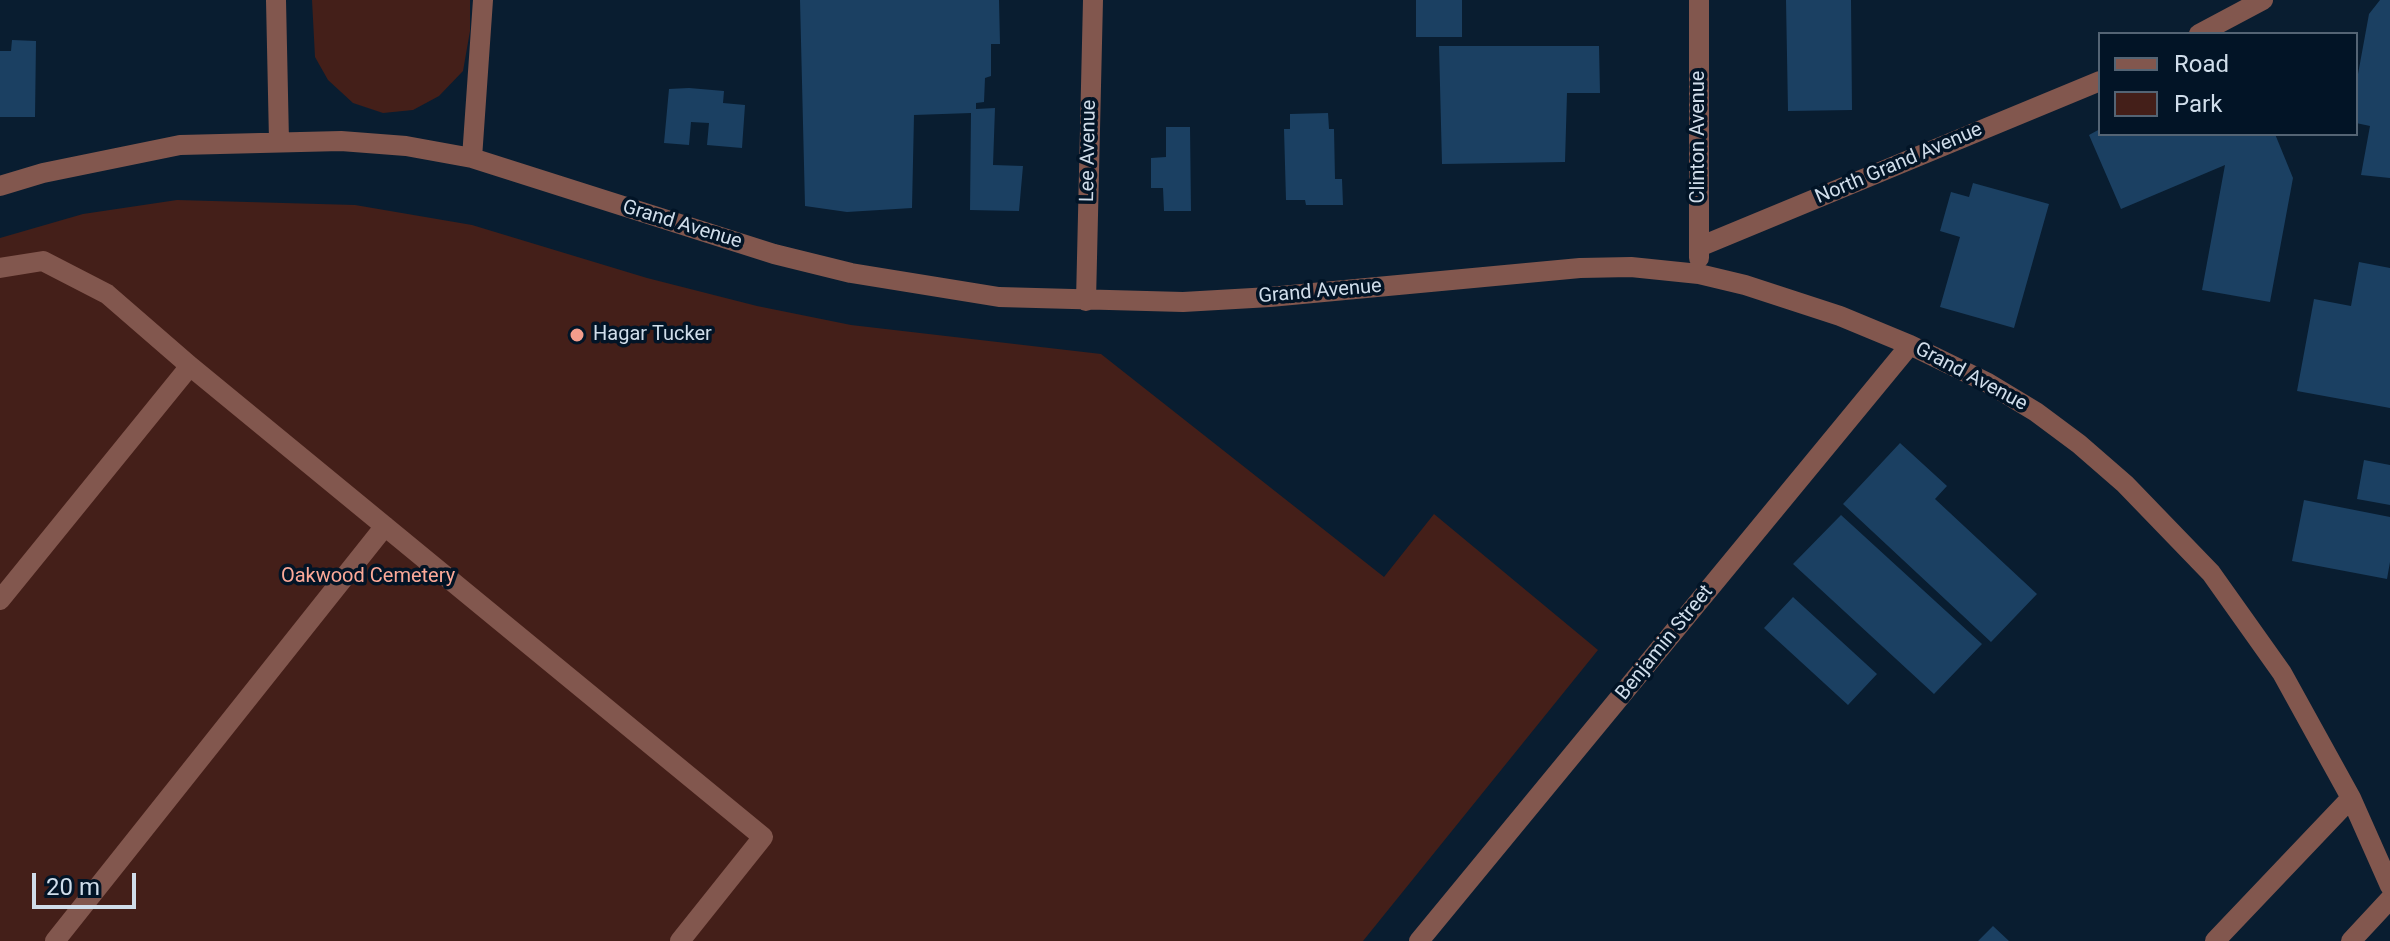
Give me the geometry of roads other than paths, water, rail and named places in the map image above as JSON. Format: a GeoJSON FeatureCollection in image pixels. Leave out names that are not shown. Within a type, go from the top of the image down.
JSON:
{"type":"FeatureCollection","features":[{"type":"Feature","properties":{"kind":"street"},"geometry":{"type":"LineString","coordinates":[[276,0],[279,141]]}},
{"type":"Feature","properties":{"kind":"street"},"geometry":{"type":"LineString","coordinates":[[472,158],[483,0]]}},
{"type":"Feature","properties":{"kind":"street","name":"Lee Avenue"},"geometry":{"type":"LineString","coordinates":[[1086,301],[1093,0]]}},
{"type":"Feature","properties":{"kind":"street","name":"Clinton Avenue"},"geometry":{"type":"LineString","coordinates":[[1699,0],[1699,274]]}},
{"type":"Feature","properties":{"kind":"street"},"geometry":{"type":"LineString","coordinates":[[2203,32],[2263,0]]}},
{"type":"Feature","properties":{"kind":"street","name":"North Grand Avenue"},"geometry":{"type":"LineString","coordinates":[[1699,247],[2098,82]]}},
{"type":"Feature","properties":{"kind":"street","name":"Grand Avenue"},"geometry":{"type":"LineString","coordinates":[[0,186],[43,173],[180,145],[341,141],[406,146],[472,158],[708,235],[851,273],[999,297],[1183,302],[1270,297],[1580,268],[1631,267],[1699,274],[1745,285],[1840,316],[1910,345],[1988,383],[2036,412],[2090,454],[2166,525],[2211,573],[2261,640],[2351,798],[2390,886]]}},
{"type":"Feature","properties":{"kind":"street"},"geometry":{"type":"LineString","coordinates":[[0,268],[43,261],[107,294],[190,366],[763,837],[680,941]]}},
{"type":"Feature","properties":{"kind":"street","name":"Benjamin Street"},"geometry":{"type":"LineString","coordinates":[[1419,941],[1910,345]]}},
{"type":"Feature","properties":{"kind":"street"},"geometry":{"type":"LineString","coordinates":[[0,600],[190,366]]}},
{"type":"Feature","properties":{"kind":"street"},"geometry":{"type":"LineString","coordinates":[[55,941],[385,526]]}},
{"type":"Feature","properties":{"kind":"street"},"geometry":{"type":"LineString","coordinates":[[2215,941],[2351,798]]}},
{"type":"Feature","properties":{"kind":"street"},"geometry":{"type":"LineString","coordinates":[[2351,941],[2390,899]]}},
{"type":"Feature","properties":{"kind":"place","name":"Hagar Tucker"},"geometry":{"type":"Point","coordinates":[577,335]}},
{"type":"Feature","properties":{"kind":"park label","name":"Oakwood Cemetery"},"geometry":{"type":"Point","coordinates":[368,577]}}]}
